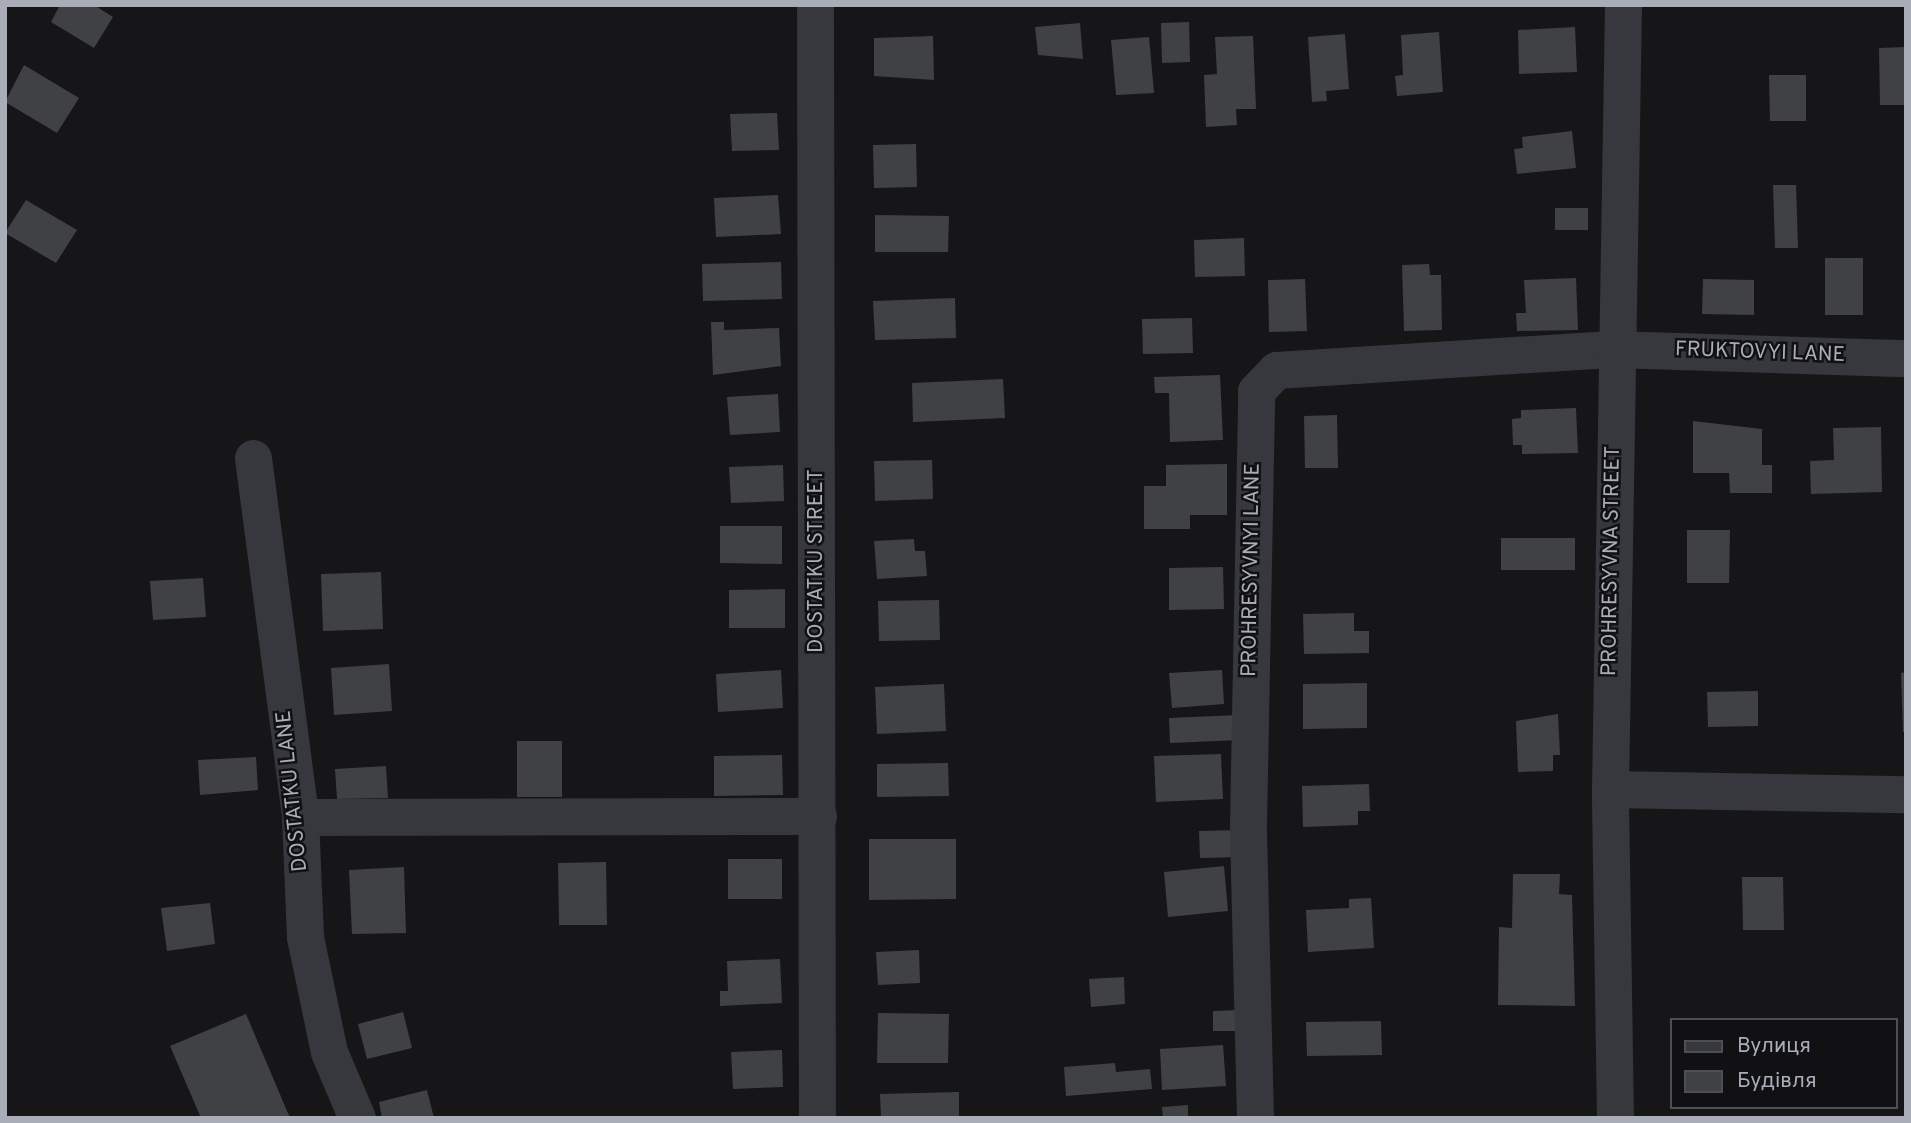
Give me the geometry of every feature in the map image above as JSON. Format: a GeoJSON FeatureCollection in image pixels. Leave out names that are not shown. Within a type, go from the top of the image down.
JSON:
{"type":"FeatureCollection","features":[{"type":"Feature","properties":{"kind":"street","name":"DOSTATKU STREET"},"geometry":{"type":"LineString","coordinates":[[815,5],[817,1118]]}},
{"type":"Feature","properties":{"kind":"street","name":"PROHRESYVNA STREET"},"geometry":{"type":"LineString","coordinates":[[1615,1118],[1610,789],[1614,349],[1623,5]]}},
{"type":"Feature","properties":{"kind":"street","name":"FRUKTOVYI LANE"},"geometry":{"type":"LineString","coordinates":[[1614,349],[1906,358]]}},
{"type":"Feature","properties":{"kind":"street","name":"PROHRESYVNYI LANE"},"geometry":{"type":"LineString","coordinates":[[1255,1118],[1248,822],[1256,391],[1276,370],[1614,349]]}},
{"type":"Feature","properties":{"kind":"street","name":"DOSTATKU LANE"},"geometry":{"type":"LineString","coordinates":[[253,458],[300,817],[305,937],[329,1052],[357,1118]]}},
{"type":"Feature","properties":{"kind":"street"},"geometry":{"type":"LineString","coordinates":[[1610,789],[1906,794]]}},
{"type":"Feature","properties":{"kind":"street"},"geometry":{"type":"LineString","coordinates":[[300,817],[818,816]]}},
{"type":"Feature","properties":{"kind":"building"},"geometry":{"type":"Polygon","coordinates":[[[60,5],[94,5],[113,17],[94,48],[51,22],[60,5]]]}},
{"type":"Feature","properties":{"kind":"building"},"geometry":{"type":"Polygon","coordinates":[[[1189,22],[1190,62],[1162,63],[1161,23],[1189,22]]]}},
{"type":"Feature","properties":{"kind":"building"},"geometry":{"type":"Polygon","coordinates":[[[1080,23],[1083,59],[1038,55],[1035,27],[1080,23]]]}},
{"type":"Feature","properties":{"kind":"building"},"geometry":{"type":"Polygon","coordinates":[[[1575,27],[1577,72],[1519,74],[1518,30],[1575,27]]]}},
{"type":"Feature","properties":{"kind":"building"},"geometry":{"type":"Polygon","coordinates":[[[1439,32],[1443,92],[1397,96],[1395,76],[1403,75],[1401,35],[1439,32]]]}},
{"type":"Feature","properties":{"kind":"building"},"geometry":{"type":"Polygon","coordinates":[[[1345,34],[1349,89],[1326,91],[1327,101],[1312,102],[1308,37],[1345,34]]]}},
{"type":"Feature","properties":{"kind":"building"},"geometry":{"type":"Polygon","coordinates":[[[933,36],[934,80],[874,76],[874,38],[933,36]]]}},
{"type":"Feature","properties":{"kind":"building"},"geometry":{"type":"Polygon","coordinates":[[[1253,36],[1256,109],[1236,109],[1237,125],[1206,127],[1204,75],[1217,74],[1215,37],[1253,36]]]}},
{"type":"Feature","properties":{"kind":"building"},"geometry":{"type":"Polygon","coordinates":[[[1149,37],[1154,93],[1116,95],[1111,40],[1149,37]]]}},
{"type":"Feature","properties":{"kind":"building"},"geometry":{"type":"Polygon","coordinates":[[[1906,47],[1906,105],[1880,105],[1879,48],[1906,47]]]}},
{"type":"Feature","properties":{"kind":"building"},"geometry":{"type":"Polygon","coordinates":[[[24,65],[79,98],[57,133],[5,102],[24,65]]]}},
{"type":"Feature","properties":{"kind":"building"},"geometry":{"type":"Polygon","coordinates":[[[1769,75],[1806,75],[1806,121],[1770,121],[1769,75]]]}},
{"type":"Feature","properties":{"kind":"building"},"geometry":{"type":"Polygon","coordinates":[[[777,113],[779,150],[732,151],[730,114],[777,113]]]}},
{"type":"Feature","properties":{"kind":"building"},"geometry":{"type":"Polygon","coordinates":[[[1572,131],[1576,168],[1517,174],[1514,149],[1523,148],[1522,137],[1572,131]]]}},
{"type":"Feature","properties":{"kind":"building"},"geometry":{"type":"Polygon","coordinates":[[[916,144],[917,187],[874,188],[873,145],[916,144]]]}},
{"type":"Feature","properties":{"kind":"building"},"geometry":{"type":"Polygon","coordinates":[[[1773,185],[1796,185],[1798,248],[1775,248],[1773,185]]]}},
{"type":"Feature","properties":{"kind":"building"},"geometry":{"type":"Polygon","coordinates":[[[778,195],[781,234],[716,237],[714,198],[778,195]]]}},
{"type":"Feature","properties":{"kind":"building"},"geometry":{"type":"Polygon","coordinates":[[[26,200],[77,230],[56,263],[5,233],[26,200]]]}},
{"type":"Feature","properties":{"kind":"building"},"geometry":{"type":"Polygon","coordinates":[[[1555,208],[1588,208],[1588,230],[1555,230],[1555,208]]]}},
{"type":"Feature","properties":{"kind":"building"},"geometry":{"type":"Polygon","coordinates":[[[875,215],[949,216],[948,252],[875,252],[875,215]]]}},
{"type":"Feature","properties":{"kind":"building"},"geometry":{"type":"Polygon","coordinates":[[[1244,238],[1245,276],[1195,277],[1194,240],[1244,238]]]}},
{"type":"Feature","properties":{"kind":"building"},"geometry":{"type":"Polygon","coordinates":[[[1825,258],[1863,258],[1863,315],[1825,315],[1825,258]]]}},
{"type":"Feature","properties":{"kind":"building"},"geometry":{"type":"Polygon","coordinates":[[[781,262],[782,299],[703,301],[702,264],[781,262]]]}},
{"type":"Feature","properties":{"kind":"building"},"geometry":{"type":"Polygon","coordinates":[[[1429,264],[1430,275],[1441,275],[1442,330],[1404,331],[1402,265],[1429,264]]]}},
{"type":"Feature","properties":{"kind":"building"},"geometry":{"type":"Polygon","coordinates":[[[1576,278],[1578,330],[1517,331],[1516,313],[1526,313],[1524,280],[1576,278]]]}},
{"type":"Feature","properties":{"kind":"building"},"geometry":{"type":"Polygon","coordinates":[[[1305,279],[1307,331],[1269,332],[1268,280],[1305,279]]]}},
{"type":"Feature","properties":{"kind":"building"},"geometry":{"type":"Polygon","coordinates":[[[1703,279],[1754,280],[1754,315],[1702,314],[1703,279]]]}},
{"type":"Feature","properties":{"kind":"building"},"geometry":{"type":"Polygon","coordinates":[[[955,298],[956,338],[875,340],[873,301],[955,298]]]}},
{"type":"Feature","properties":{"kind":"building"},"geometry":{"type":"Polygon","coordinates":[[[1192,318],[1193,353],[1143,354],[1142,319],[1192,318]]]}},
{"type":"Feature","properties":{"kind":"building"},"geometry":{"type":"Polygon","coordinates":[[[711,322],[724,322],[724,330],[779,328],[781,366],[713,375],[711,322]]]}},
{"type":"Feature","properties":{"kind":"building"},"geometry":{"type":"Polygon","coordinates":[[[1220,375],[1223,440],[1170,442],[1169,393],[1155,393],[1154,377],[1220,375]]]}},
{"type":"Feature","properties":{"kind":"building"},"geometry":{"type":"Polygon","coordinates":[[[1003,379],[1005,418],[913,422],[912,383],[1003,379]]]}},
{"type":"Feature","properties":{"kind":"building"},"geometry":{"type":"Polygon","coordinates":[[[778,394],[780,432],[730,435],[727,397],[778,394]]]}},
{"type":"Feature","properties":{"kind":"building"},"geometry":{"type":"Polygon","coordinates":[[[1576,408],[1578,453],[1522,454],[1522,445],[1513,445],[1512,419],[1521,418],[1521,410],[1576,408]]]}},
{"type":"Feature","properties":{"kind":"building"},"geometry":{"type":"Polygon","coordinates":[[[1337,415],[1338,468],[1305,468],[1304,416],[1337,415]]]}},
{"type":"Feature","properties":{"kind":"building"},"geometry":{"type":"Polygon","coordinates":[[[1693,421],[1762,429],[1762,465],[1772,465],[1772,493],[1730,493],[1729,473],[1693,473],[1693,421]]]}},
{"type":"Feature","properties":{"kind":"building"},"geometry":{"type":"Polygon","coordinates":[[[1881,427],[1882,492],[1811,494],[1810,461],[1834,460],[1833,428],[1881,427]]]}},
{"type":"Feature","properties":{"kind":"building"},"geometry":{"type":"Polygon","coordinates":[[[932,460],[933,499],[875,501],[874,461],[932,460]]]}},
{"type":"Feature","properties":{"kind":"building"},"geometry":{"type":"Polygon","coordinates":[[[1227,464],[1227,515],[1190,515],[1190,529],[1144,529],[1144,486],[1166,486],[1166,465],[1227,464]]]}},
{"type":"Feature","properties":{"kind":"building"},"geometry":{"type":"Polygon","coordinates":[[[783,465],[784,501],[731,503],[729,467],[783,465]]]}},
{"type":"Feature","properties":{"kind":"building"},"geometry":{"type":"Polygon","coordinates":[[[720,526],[782,526],[782,564],[720,563],[720,526]]]}},
{"type":"Feature","properties":{"kind":"building"},"geometry":{"type":"Polygon","coordinates":[[[1687,530],[1730,530],[1729,583],[1687,583],[1687,530]]]}},
{"type":"Feature","properties":{"kind":"building"},"geometry":{"type":"Polygon","coordinates":[[[1501,538],[1575,538],[1575,570],[1501,570],[1501,538]]]}},
{"type":"Feature","properties":{"kind":"building"},"geometry":{"type":"Polygon","coordinates":[[[914,539],[915,551],[925,551],[927,576],[877,579],[874,541],[914,539]]]}},
{"type":"Feature","properties":{"kind":"building"},"geometry":{"type":"Polygon","coordinates":[[[1223,567],[1224,609],[1169,610],[1169,568],[1223,567]]]}},
{"type":"Feature","properties":{"kind":"building"},"geometry":{"type":"Polygon","coordinates":[[[381,572],[383,629],[323,631],[321,574],[381,572]]]}},
{"type":"Feature","properties":{"kind":"building"},"geometry":{"type":"Polygon","coordinates":[[[203,578],[206,617],[153,620],[150,581],[203,578]]]}},
{"type":"Feature","properties":{"kind":"building"},"geometry":{"type":"Polygon","coordinates":[[[785,589],[785,628],[729,628],[729,590],[785,589]]]}},
{"type":"Feature","properties":{"kind":"building"},"geometry":{"type":"Polygon","coordinates":[[[939,600],[940,640],[879,641],[878,601],[939,600]]]}},
{"type":"Feature","properties":{"kind":"building"},"geometry":{"type":"Polygon","coordinates":[[[1354,613],[1354,631],[1369,631],[1369,653],[1304,654],[1303,614],[1354,613]]]}},
{"type":"Feature","properties":{"kind":"building"},"geometry":{"type":"Polygon","coordinates":[[[389,664],[392,711],[334,715],[331,668],[389,664]]]}},
{"type":"Feature","properties":{"kind":"building"},"geometry":{"type":"Polygon","coordinates":[[[781,670],[783,708],[718,712],[716,674],[781,670]]]}},
{"type":"Feature","properties":{"kind":"building"},"geometry":{"type":"Polygon","coordinates":[[[1222,670],[1224,704],[1172,708],[1169,673],[1222,670]]]}},
{"type":"Feature","properties":{"kind":"building"},"geometry":{"type":"Polygon","coordinates":[[[1906,672],[1906,732],[1903,732],[1901,673],[1906,672]]]}},
{"type":"Feature","properties":{"kind":"building"},"geometry":{"type":"Polygon","coordinates":[[[1367,683],[1367,728],[1303,729],[1303,684],[1367,683]]]}},
{"type":"Feature","properties":{"kind":"building"},"geometry":{"type":"Polygon","coordinates":[[[944,684],[946,731],[877,734],[875,687],[944,684]]]}},
{"type":"Feature","properties":{"kind":"building"},"geometry":{"type":"Polygon","coordinates":[[[1758,691],[1758,726],[1708,727],[1707,692],[1758,691]]]}},
{"type":"Feature","properties":{"kind":"building"},"geometry":{"type":"Polygon","coordinates":[[[1558,714],[1560,755],[1553,755],[1553,771],[1518,772],[1516,721],[1558,714]]]}},
{"type":"Feature","properties":{"kind":"building"},"geometry":{"type":"Polygon","coordinates":[[[1239,715],[1240,740],[1170,743],[1169,718],[1239,715]]]}},
{"type":"Feature","properties":{"kind":"building"},"geometry":{"type":"Polygon","coordinates":[[[517,741],[562,741],[562,797],[517,797],[517,741]]]}},
{"type":"Feature","properties":{"kind":"building"},"geometry":{"type":"Polygon","coordinates":[[[1221,754],[1223,799],[1156,802],[1154,756],[1221,754]]]}},
{"type":"Feature","properties":{"kind":"building"},"geometry":{"type":"Polygon","coordinates":[[[782,755],[783,795],[714,796],[714,756],[782,755]]]}},
{"type":"Feature","properties":{"kind":"building"},"geometry":{"type":"Polygon","coordinates":[[[256,757],[258,790],[200,795],[198,760],[256,757]]]}},
{"type":"Feature","properties":{"kind":"building"},"geometry":{"type":"Polygon","coordinates":[[[948,763],[949,796],[877,797],[877,764],[948,763]]]}},
{"type":"Feature","properties":{"kind":"building"},"geometry":{"type":"Polygon","coordinates":[[[386,766],[388,798],[337,799],[335,769],[386,766]]]}},
{"type":"Feature","properties":{"kind":"building"},"geometry":{"type":"Polygon","coordinates":[[[1369,784],[1370,811],[1358,811],[1358,825],[1303,827],[1302,786],[1369,784]]]}},
{"type":"Feature","properties":{"kind":"building"},"geometry":{"type":"Polygon","coordinates":[[[1240,830],[1241,857],[1200,858],[1199,831],[1240,830]]]}},
{"type":"Feature","properties":{"kind":"building"},"geometry":{"type":"Polygon","coordinates":[[[869,839],[956,839],[956,899],[869,900],[869,839]]]}},
{"type":"Feature","properties":{"kind":"building"},"geometry":{"type":"Polygon","coordinates":[[[728,859],[782,859],[782,899],[728,899],[728,859]]]}},
{"type":"Feature","properties":{"kind":"building"},"geometry":{"type":"Polygon","coordinates":[[[606,862],[607,925],[559,925],[558,863],[606,862]]]}},
{"type":"Feature","properties":{"kind":"building"},"geometry":{"type":"Polygon","coordinates":[[[1224,866],[1228,911],[1168,917],[1164,872],[1224,866]]]}},
{"type":"Feature","properties":{"kind":"building"},"geometry":{"type":"Polygon","coordinates":[[[404,867],[406,933],[352,934],[349,870],[404,867]]]}},
{"type":"Feature","properties":{"kind":"building"},"geometry":{"type":"Polygon","coordinates":[[[1513,874],[1560,874],[1559,894],[1572,895],[1575,1006],[1498,1005],[1499,927],[1512,928],[1513,874]]]}},
{"type":"Feature","properties":{"kind":"building"},"geometry":{"type":"Polygon","coordinates":[[[1742,877],[1783,877],[1784,930],[1743,930],[1742,877]]]}},
{"type":"Feature","properties":{"kind":"building"},"geometry":{"type":"Polygon","coordinates":[[[1371,898],[1374,948],[1308,952],[1306,910],[1349,908],[1349,899],[1371,898]]]}},
{"type":"Feature","properties":{"kind":"building"},"geometry":{"type":"Polygon","coordinates":[[[210,903],[215,944],[167,951],[161,908],[210,903]]]}},
{"type":"Feature","properties":{"kind":"building"},"geometry":{"type":"Polygon","coordinates":[[[919,950],[920,983],[878,985],[876,952],[919,950]]]}},
{"type":"Feature","properties":{"kind":"building"},"geometry":{"type":"Polygon","coordinates":[[[780,959],[782,1003],[720,1006],[720,991],[728,991],[727,961],[780,959]]]}},
{"type":"Feature","properties":{"kind":"building"},"geometry":{"type":"Polygon","coordinates":[[[1124,977],[1125,1004],[1091,1007],[1089,979],[1124,977]]]}},
{"type":"Feature","properties":{"kind":"building"},"geometry":{"type":"Polygon","coordinates":[[[1240,1010],[1241,1031],[1213,1031],[1213,1011],[1240,1010]]]}},
{"type":"Feature","properties":{"kind":"building"},"geometry":{"type":"Polygon","coordinates":[[[403,1012],[412,1048],[367,1059],[358,1024],[403,1012]]]}},
{"type":"Feature","properties":{"kind":"building"},"geometry":{"type":"Polygon","coordinates":[[[878,1013],[949,1014],[948,1063],[877,1063],[878,1013]]]}},
{"type":"Feature","properties":{"kind":"building"},"geometry":{"type":"Polygon","coordinates":[[[246,1014],[290,1118],[201,1118],[170,1046],[246,1014]]]}},
{"type":"Feature","properties":{"kind":"building"},"geometry":{"type":"Polygon","coordinates":[[[1381,1021],[1382,1055],[1307,1056],[1306,1022],[1381,1021]]]}},
{"type":"Feature","properties":{"kind":"building"},"geometry":{"type":"Polygon","coordinates":[[[1223,1045],[1226,1086],[1162,1090],[1160,1049],[1223,1045]]]}},
{"type":"Feature","properties":{"kind":"building"},"geometry":{"type":"Polygon","coordinates":[[[782,1050],[783,1087],[733,1089],[731,1052],[782,1050]]]}},
{"type":"Feature","properties":{"kind":"building"},"geometry":{"type":"Polygon","coordinates":[[[1115,1063],[1116,1072],[1150,1069],[1152,1089],[1066,1096],[1064,1067],[1115,1063]]]}},
{"type":"Feature","properties":{"kind":"building"},"geometry":{"type":"Polygon","coordinates":[[[427,1090],[434,1118],[382,1118],[379,1102],[427,1090]]]}},
{"type":"Feature","properties":{"kind":"building"},"geometry":{"type":"Polygon","coordinates":[[[959,1092],[959,1118],[881,1118],[880,1094],[959,1092]]]}},
{"type":"Feature","properties":{"kind":"building"},"geometry":{"type":"Polygon","coordinates":[[[1188,1105],[1188,1118],[1163,1118],[1162,1107],[1188,1105]]]}}]}
